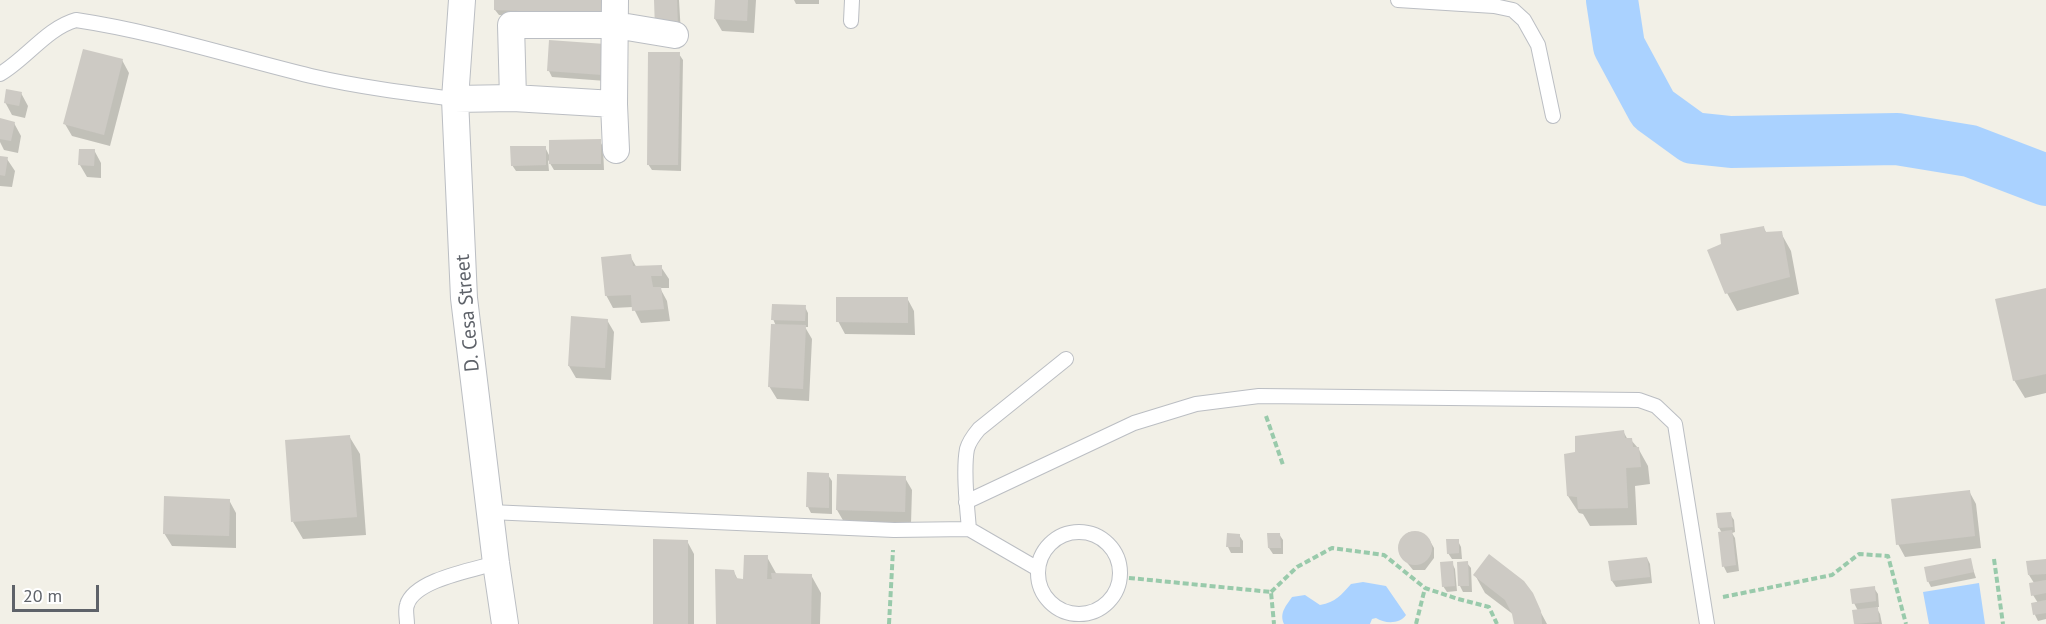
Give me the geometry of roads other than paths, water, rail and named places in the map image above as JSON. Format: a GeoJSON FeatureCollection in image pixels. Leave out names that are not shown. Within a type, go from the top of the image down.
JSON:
{"type":"FeatureCollection","features":[{"type":"Feature","properties":{"kind":"street","name":"D. Cesa Street"},"geometry":{"type":"LineString","coordinates":[[462,0],[455,99],[464,298],[505,624]]}},
{"type":"Feature","properties":{"kind":"street"},"geometry":{"type":"LineString","coordinates":[[615,0],[616,150]]}},
{"type":"Feature","properties":{"kind":"street"},"geometry":{"type":"LineString","coordinates":[[513,98],[512,26],[615,25],[675,35]]}},
{"type":"Feature","properties":{"kind":"street"},"geometry":{"type":"LineString","coordinates":[[455,99],[513,98],[614,104]]}},
{"type":"Feature","properties":{"kind":"lane"},"geometry":{"type":"LineString","coordinates":[[851,21],[852,0]]}},
{"type":"Feature","properties":{"kind":"lane"},"geometry":{"type":"LineString","coordinates":[[1398,0],[1494,6],[1513,10],[1524,20],[1538,45],[1552,116]]}},
{"type":"Feature","properties":{"kind":"lane"},"geometry":{"type":"LineString","coordinates":[[0,74],[13,66],[63,24],[76,20],[179,42],[313,76],[376,89],[455,99]]}},
{"type":"Feature","properties":{"kind":"lane"},"geometry":{"type":"LineString","coordinates":[[969,529],[966,502],[967,448],[972,438],[979,429],[1066,359]]}},
{"type":"Feature","properties":{"kind":"lane"},"geometry":{"type":"LineString","coordinates":[[966,502],[1134,423],[1196,404],[1259,396],[1639,400],[1656,406],[1675,424],[1707,624]]}},
{"type":"Feature","properties":{"kind":"lane"},"geometry":{"type":"LineString","coordinates":[[490,512],[894,530],[969,529],[1038,569]]}},
{"type":"Feature","properties":{"kind":"lane"},"geometry":{"type":"LineString","coordinates":[[1075,532],[1089,534],[1102,540],[1112,550],[1118,563],[1120,577],[1117,590],[1110,601],[1100,609],[1088,614],[1075,614],[1062,611],[1051,604],[1043,594],[1038,569],[1041,555],[1050,544],[1061,536],[1075,532]]}},
{"type":"Feature","properties":{"kind":"lane"},"geometry":{"type":"LineString","coordinates":[[407,624],[406,605],[413,594],[424,585],[496,563]]}},
{"type":"Feature","properties":{"kind":"water"},"geometry":{"type":"Polygon","coordinates":[[[1363,582],[1386,586],[1406,615],[1392,622],[1372,619],[1370,624],[1284,624],[1283,613],[1292,597],[1305,595],[1320,605],[1326,604],[1341,595],[1351,584],[1363,582]]]}},
{"type":"Feature","properties":{"kind":"water"},"geometry":{"type":"Polygon","coordinates":[[[1979,583],[1985,624],[1929,624],[1923,592],[1979,583]]]}},
{"type":"Feature","properties":{"kind":"waterway"},"geometry":{"type":"LineString","coordinates":[[1612,0],[1619,46],[1653,109],[1693,138],[1731,142],[1897,139],[1970,151],[2046,180]]}}]}
